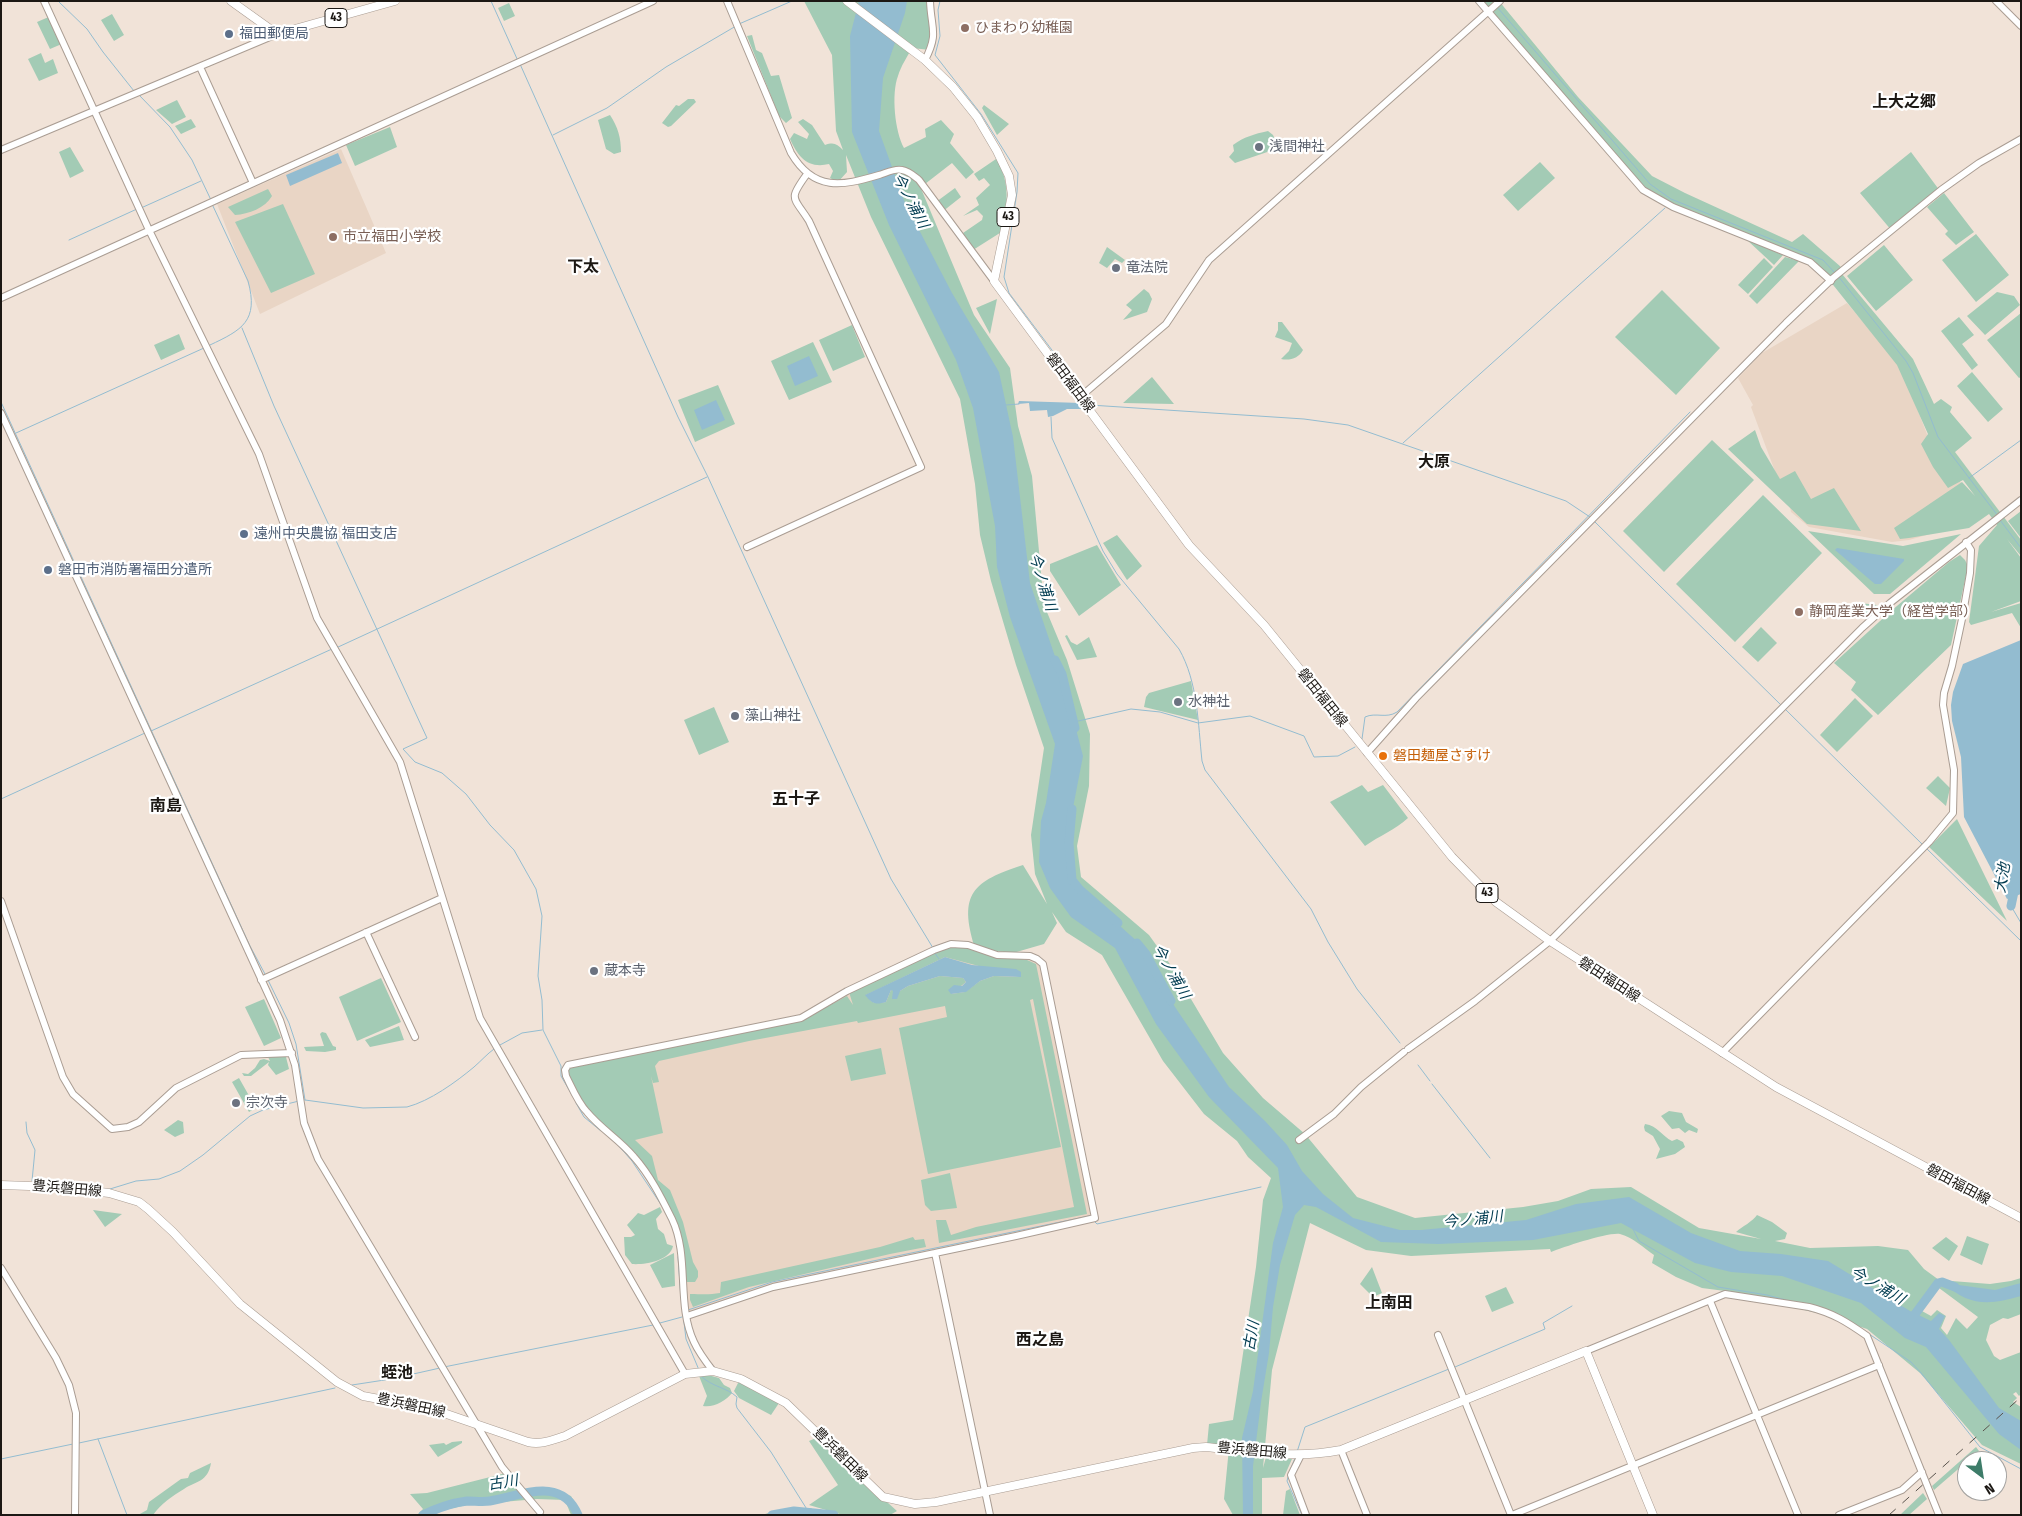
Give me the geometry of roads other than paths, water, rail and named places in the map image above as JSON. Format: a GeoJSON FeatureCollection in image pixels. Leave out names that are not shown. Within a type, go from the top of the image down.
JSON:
{"type":"FeatureCollection","features":[{"type":"Feature","properties":{"kind":"main road"},"geometry":{"type":"LineString","coordinates":[[231,1],[277,34]]}},
{"type":"Feature","properties":{"kind":"main road","name":"43"},"geometry":{"type":"LineString","coordinates":[[277,34],[395,1]]}},
{"type":"Feature","properties":{"kind":"main road","name":"43"},"geometry":{"type":"LineString","coordinates":[[847,1],[925,60],[970,106],[991,140],[1008,176],[1012,195],[994,281]]}},
{"type":"Feature","properties":{"kind":"main road","name":"磐田福田線"},"geometry":{"type":"LineString","coordinates":[[994,281],[1190,545],[1264,625],[1469,876],[1510,913],[1550,941],[1722,1053],[1794,1097],[2021,1218]]}},
{"type":"Feature","properties":{"kind":"main road","name":"豊浜磐田線"},"geometry":{"type":"LineString","coordinates":[[1,1185],[57,1187],[108,1193],[139,1202],[172,1232],[240,1304],[337,1382],[363,1396],[432,1409],[528,1442],[547,1442],[565,1436],[685,1374],[713,1371],[741,1380],[786,1403],[883,1497],[915,1504],[936,1502],[1193,1448],[1297,1455],[1341,1450],[1586,1351]]}},
{"type":"Feature","properties":{"kind":"main road"},"geometry":{"type":"LineString","coordinates":[[1586,1351],[1653,1515]]}},
{"type":"Feature","properties":{"kind":"street"},"geometry":{"type":"LineString","coordinates":[[44,1],[150,230],[259,454],[317,618],[400,762],[480,1018],[685,1374]]}},
{"type":"Feature","properties":{"kind":"street"},"geometry":{"type":"LineString","coordinates":[[1,298],[653,1]]}},
{"type":"Feature","properties":{"kind":"street"},"geometry":{"type":"LineString","coordinates":[[727,1],[791,153],[801,168],[807,174],[829,184],[839,185],[896,170],[910,172],[919,180],[994,281]]}},
{"type":"Feature","properties":{"kind":"street"},"geometry":{"type":"LineString","coordinates":[[925,60],[933,45],[934,34],[930,1]]}},
{"type":"Feature","properties":{"kind":"street"},"geometry":{"type":"LineString","coordinates":[[1479,1],[1643,190],[1673,207],[1810,262],[1832,280]]}},
{"type":"Feature","properties":{"kind":"street"},"geometry":{"type":"LineString","coordinates":[[1085,403],[1166,324],[1209,260],[1500,1]]}},
{"type":"Feature","properties":{"kind":"street"},"geometry":{"type":"LineString","coordinates":[[1996,1],[2021,26]]}},
{"type":"Feature","properties":{"kind":"street"},"geometry":{"type":"LineString","coordinates":[[1,150],[277,34]]}},
{"type":"Feature","properties":{"kind":"street"},"geometry":{"type":"LineString","coordinates":[[200,67],[253,183]]}},
{"type":"Feature","properties":{"kind":"street"},"geometry":{"type":"LineString","coordinates":[[1367,753],[1416,698],[1786,323],[1840,273],[1955,179],[2021,139]]}},
{"type":"Feature","properties":{"kind":"street"},"geometry":{"type":"LineString","coordinates":[[747,547],[921,467],[809,221],[794,198],[794,192],[807,174]]}},
{"type":"Feature","properties":{"kind":"street"},"geometry":{"type":"LineString","coordinates":[[1,413],[280,1020],[292,1053],[304,1123],[318,1160],[502,1467],[540,1512]]}},
{"type":"Feature","properties":{"kind":"street"},"geometry":{"type":"LineString","coordinates":[[1299,1140],[1334,1114],[1361,1087],[1406,1051],[1475,1001],[1550,941],[1862,628],[1966,542],[2021,500]]}},
{"type":"Feature","properties":{"kind":"street"},"geometry":{"type":"LineString","coordinates":[[1722,1053],[1929,842],[1954,813],[1954,770],[1943,705],[1970,573],[1971,550],[1966,542]]}},
{"type":"Feature","properties":{"kind":"street"},"geometry":{"type":"LineString","coordinates":[[261,980],[442,898]]}},
{"type":"Feature","properties":{"kind":"street"},"geometry":{"type":"LineString","coordinates":[[1,901],[63,1077],[73,1094],[112,1129],[128,1127],[139,1122],[176,1088],[241,1055],[292,1053]]}},
{"type":"Feature","properties":{"kind":"street"},"geometry":{"type":"LineString","coordinates":[[366,932],[414,1037]]}},
{"type":"Feature","properties":{"kind":"street"},"geometry":{"type":"LineString","coordinates":[[687,1316],[772,1287],[1095,1218],[1043,964],[1030,956],[997,955],[968,945],[950,944],[847,991],[801,1018],[568,1065],[565,1070],[566,1076],[586,1112],[634,1156],[651,1179],[672,1220],[680,1242],[687,1316],[694,1342],[713,1371]]}},
{"type":"Feature","properties":{"kind":"street"},"geometry":{"type":"LineString","coordinates":[[935,1253],[990,1515]]}},
{"type":"Feature","properties":{"kind":"street"},"geometry":{"type":"LineString","coordinates":[[1,1268],[53,1353],[69,1385],[76,1413],[75,1515]]}},
{"type":"Feature","properties":{"kind":"street"},"geometry":{"type":"LineString","coordinates":[[1586,1351],[1725,1294],[1822,1310],[1844,1319],[1867,1336],[1940,1515]]}},
{"type":"Feature","properties":{"kind":"street"},"geometry":{"type":"LineString","coordinates":[[1710,1301],[1798,1515]]}},
{"type":"Feature","properties":{"kind":"street"},"geometry":{"type":"LineString","coordinates":[[1438,1335],[1511,1515],[1879,1365]]}},
{"type":"Feature","properties":{"kind":"street"},"geometry":{"type":"LineString","coordinates":[[1341,1450],[1367,1515]]}},
{"type":"Feature","properties":{"kind":"street"},"geometry":{"type":"LineString","coordinates":[[1297,1455],[1291,1474],[1306,1515]]}},
{"type":"Feature","properties":{"kind":"street"},"geometry":{"type":"LineString","coordinates":[[1839,1515],[1902,1490],[1922,1472]]}},
{"type":"Feature","properties":{"kind":"water"},"geometry":{"type":"Polygon","coordinates":[[[859,1],[907,1],[905,13],[883,78],[879,131],[905,203],[952,293],[999,372],[1013,437],[1030,583],[1064,683],[1083,756],[1071,818],[1069,843],[1072,880],[1080,890],[1140,944],[1175,1007],[1229,1087],[1287,1145],[1302,1171],[1323,1194],[1353,1218],[1400,1230],[1421,1230],[1526,1220],[1576,1204],[1629,1197],[1691,1233],[1740,1251],[1781,1254],[1828,1261],[1910,1311],[1931,1321],[1939,1313],[1945,1316],[1939,1329],[1999,1408],[2021,1421],[2021,1450],[1999,1434],[1926,1347],[1905,1338],[1861,1303],[1826,1291],[1782,1276],[1731,1272],[1695,1263],[1621,1223],[1533,1240],[1438,1244],[1381,1242],[1316,1207],[1304,1205],[1295,1215],[1280,1265],[1253,1466],[1253,1515],[1243,1515],[1242,1438],[1253,1391],[1273,1243],[1283,1207],[1278,1168],[1209,1097],[1156,1024],[1115,948],[1071,917],[1050,888],[1039,862],[1041,821],[1046,803],[1055,744],[1010,617],[997,567],[995,526],[973,408],[956,360],[889,225],[852,132],[850,36],[859,1]]]}},
{"type":"Feature","properties":{"kind":"water"},"geometry":{"type":"Polygon","coordinates":[[[338,153],[342,163],[290,186],[286,175],[338,153]]]}},
{"type":"Feature","properties":{"kind":"water"},"geometry":{"type":"Polygon","coordinates":[[[809,356],[818,376],[795,386],[787,366],[809,356]]]}},
{"type":"Feature","properties":{"kind":"water"},"geometry":{"type":"Polygon","coordinates":[[[716,400],[725,420],[702,430],[694,410],[716,400]]]}},
{"type":"Feature","properties":{"kind":"water"},"geometry":{"type":"Polygon","coordinates":[[[1019,401],[1081,403],[1085,409],[1067,409],[1048,417],[1047,410],[1030,411],[1029,403],[1018,404],[1019,401]]]}},
{"type":"Feature","properties":{"kind":"water"},"geometry":{"type":"Polygon","coordinates":[[[1837,548],[1904,559],[1904,561],[1881,584],[1875,584],[1835,550],[1837,548]]]}},
{"type":"Feature","properties":{"kind":"water"},"geometry":{"type":"Polygon","coordinates":[[[2021,640],[2021,894],[2007,899],[1964,817],[1961,757],[1952,721],[1951,705],[1953,692],[1963,664],[2021,640]]]}},
{"type":"Feature","properties":{"kind":"water"},"geometry":{"type":"Polygon","coordinates":[[[945,957],[972,965],[1016,969],[1021,972],[1021,977],[994,976],[980,981],[966,992],[951,994],[948,990],[954,985],[962,986],[966,982],[963,978],[940,976],[908,986],[900,991],[897,999],[892,999],[893,991],[891,990],[886,1002],[883,1003],[874,1003],[865,995],[945,957]]]}},
{"type":"Feature","properties":{"kind":"water"},"geometry":{"type":"Polygon","coordinates":[[[1944,1283],[1995,1290],[2021,1283],[2021,1296],[1999,1301],[1980,1302],[1962,1296],[1944,1283]]]}},
{"type":"Feature","properties":{"kind":"waterway"},"geometry":{"type":"LineString","coordinates":[[58,1],[87,29],[134,91]]}},
{"type":"Feature","properties":{"kind":"waterway"},"geometry":{"type":"LineString","coordinates":[[491,1],[518,61]]}},
{"type":"Feature","properties":{"kind":"waterway"},"geometry":{"type":"LineString","coordinates":[[739,24],[792,1]]}},
{"type":"Feature","properties":{"kind":"waterway"},"geometry":{"type":"LineString","coordinates":[[940,1],[938,10],[940,36],[935,55],[981,114],[1018,173],[1017,192],[1004,277],[1009,293],[1082,390]]}},
{"type":"Feature","properties":{"kind":"waterway"},"geometry":{"type":"LineString","coordinates":[[1497,7],[1650,184],[1671,199],[1823,260],[1835,273]]}},
{"type":"Feature","properties":{"kind":"waterway"},"geometry":{"type":"LineString","coordinates":[[553,135],[607,108],[666,67],[736,26]]}},
{"type":"Feature","properties":{"kind":"waterway"},"geometry":{"type":"LineString","coordinates":[[520,64],[678,417],[708,477],[891,879],[933,948]]}},
{"type":"Feature","properties":{"kind":"waterway"},"geometry":{"type":"LineString","coordinates":[[139,95],[170,127],[192,160],[211,200]]}},
{"type":"Feature","properties":{"kind":"waterway"},"geometry":{"type":"LineString","coordinates":[[141,208],[201,181]]}},
{"type":"Feature","properties":{"kind":"waterway"},"geometry":{"type":"LineString","coordinates":[[210,345],[239,329],[249,315],[251,306],[248,281],[212,204]]}},
{"type":"Feature","properties":{"kind":"waterway"},"geometry":{"type":"LineString","coordinates":[[1403,443],[1665,208]]}},
{"type":"Feature","properties":{"kind":"waterway"},"geometry":{"type":"LineString","coordinates":[[69,240],[137,209]]}},
{"type":"Feature","properties":{"kind":"waterway"},"geometry":{"type":"LineString","coordinates":[[1838,276],[1906,361],[1913,373],[1938,437],[1998,516]]}},
{"type":"Feature","properties":{"kind":"waterway"},"geometry":{"type":"LineString","coordinates":[[242,328],[274,406],[427,738],[403,749],[415,762],[442,773],[466,794],[490,825],[514,850],[536,889],[542,916],[538,976],[542,1000],[543,1030],[561,1066],[561,1076],[572,1095]]}},
{"type":"Feature","properties":{"kind":"waterway"},"geometry":{"type":"LineString","coordinates":[[16,433],[204,348]]}},
{"type":"Feature","properties":{"kind":"waterway"},"geometry":{"type":"LineString","coordinates":[[1086,396],[1093,404]]}},
{"type":"Feature","properties":{"kind":"waterway"},"geometry":{"type":"LineString","coordinates":[[1,402],[250,946],[265,974]]}},
{"type":"Feature","properties":{"kind":"waterway"},"geometry":{"type":"LineString","coordinates":[[1006,405],[1019,404]]}},
{"type":"Feature","properties":{"kind":"waterway"},"geometry":{"type":"LineString","coordinates":[[1090,405],[1304,419],[1348,425],[1566,501],[1590,517]]}},
{"type":"Feature","properties":{"kind":"waterway"},"geometry":{"type":"LineString","coordinates":[[1362,739],[1365,717],[1389,715],[1397,712],[1690,412]]}},
{"type":"Feature","properties":{"kind":"waterway"},"geometry":{"type":"LineString","coordinates":[[1051,417],[1052,438],[1103,551],[1117,574],[1179,649],[1185,662],[1194,689],[1202,761],[1205,770],[1311,909],[1328,942],[1357,989],[1400,1043]]}},
{"type":"Feature","properties":{"kind":"waterway"},"geometry":{"type":"LineString","coordinates":[[1969,478],[2021,440]]}},
{"type":"Feature","properties":{"kind":"waterway"},"geometry":{"type":"LineString","coordinates":[[336,648],[707,477]]}},
{"type":"Feature","properties":{"kind":"waterway"},"geometry":{"type":"LineString","coordinates":[[2000,520],[2021,548]]}},
{"type":"Feature","properties":{"kind":"waterway"},"geometry":{"type":"LineString","coordinates":[[1595,522],[1781,705]]}},
{"type":"Feature","properties":{"kind":"waterway"},"geometry":{"type":"LineString","coordinates":[[151,731],[332,649]]}},
{"type":"Feature","properties":{"kind":"waterway","name":"今ノ浦川"},"geometry":{"type":"LineString","coordinates":[[1055,660],[1062,674],[1075,728]]}},
{"type":"Feature","properties":{"kind":"waterway"},"geometry":{"type":"LineString","coordinates":[[1074,722],[1131,709],[1160,712],[1198,723],[1250,716],[1304,736],[1314,757],[1338,756],[1355,747]]}},
{"type":"Feature","properties":{"kind":"waterway"},"geometry":{"type":"LineString","coordinates":[[1785,709],[1923,845]]}},
{"type":"Feature","properties":{"kind":"waterway"},"geometry":{"type":"LineString","coordinates":[[1,799],[145,733]]}},
{"type":"Feature","properties":{"kind":"waterway","name":"今ノ浦川"},"geometry":{"type":"LineString","coordinates":[[1072,809],[1069,843],[1072,880],[1080,890],[1118,923]]}},
{"type":"Feature","properties":{"kind":"waterway"},"geometry":{"type":"LineString","coordinates":[[1926,848],[2021,941]]}},
{"type":"Feature","properties":{"kind":"waterway","name":"大池"},"geometry":{"type":"LineString","coordinates":[[2011,906],[2015,887]]}},
{"type":"Feature","properties":{"kind":"waterway"},"geometry":{"type":"LineString","coordinates":[[2011,906],[2021,923]]}},
{"type":"Feature","properties":{"kind":"waterway","name":"今ノ浦川"},"geometry":{"type":"LineString","coordinates":[[1137,943],[1146,954],[1171,1001]]}},
{"type":"Feature","properties":{"kind":"waterway"},"geometry":{"type":"LineString","coordinates":[[934,952],[939,959]]}},
{"type":"Feature","properties":{"kind":"waterway"},"geometry":{"type":"LineString","coordinates":[[268,980],[289,1023],[296,1044],[305,1100]]}},
{"type":"Feature","properties":{"kind":"waterway"},"geometry":{"type":"LineString","coordinates":[[500,1045],[522,1033],[542,1030]]}},
{"type":"Feature","properties":{"kind":"waterway"},"geometry":{"type":"LineString","coordinates":[[305,1100],[363,1108],[407,1107],[434,1096],[451,1085],[494,1049]]}},
{"type":"Feature","properties":{"kind":"waterway"},"geometry":{"type":"LineString","coordinates":[[1418,1065],[1430,1081]]}},
{"type":"Feature","properties":{"kind":"waterway"},"geometry":{"type":"LineString","coordinates":[[1432,1084],[1490,1158]]}},
{"type":"Feature","properties":{"kind":"waterway"},"geometry":{"type":"LineString","coordinates":[[110,1189],[136,1181],[159,1179],[180,1171],[203,1155],[250,1116],[263,1110],[299,1101]]}},
{"type":"Feature","properties":{"kind":"waterway"},"geometry":{"type":"LineString","coordinates":[[576,1103],[584,1117],[601,1131]]}},
{"type":"Feature","properties":{"kind":"waterway"},"geometry":{"type":"LineString","coordinates":[[26,1122],[27,1133],[35,1150],[32,1181],[94,1188]]}},
{"type":"Feature","properties":{"kind":"waterway"},"geometry":{"type":"LineString","coordinates":[[618,1145],[632,1161],[662,1206]]}},
{"type":"Feature","properties":{"kind":"waterway"},"geometry":{"type":"LineString","coordinates":[[1095,1222],[1097,1224],[1261,1187]]}},
{"type":"Feature","properties":{"kind":"waterway"},"geometry":{"type":"LineString","coordinates":[[688,1310],[772,1282],[1090,1217]]}},
{"type":"Feature","properties":{"kind":"waterway"},"geometry":{"type":"LineString","coordinates":[[1633,1229],[1639,1241],[1718,1287],[1786,1300]]}},
{"type":"Feature","properties":{"kind":"waterway"},"geometry":{"type":"LineString","coordinates":[[678,1257],[681,1298]]}},
{"type":"Feature","properties":{"kind":"waterway"},"geometry":{"type":"LineString","coordinates":[[1910,1321],[1938,1283],[1942,1282],[1955,1287]]}},
{"type":"Feature","properties":{"kind":"waterway"},"geometry":{"type":"LineString","coordinates":[[1455,1367],[1545,1329],[1543,1323],[1572,1306]]}},
{"type":"Feature","properties":{"kind":"waterway"},"geometry":{"type":"LineString","coordinates":[[683,1314],[686,1339],[699,1370]]}},
{"type":"Feature","properties":{"kind":"waterway"},"geometry":{"type":"LineString","coordinates":[[660,1323],[682,1317]]}},
{"type":"Feature","properties":{"kind":"waterway"},"geometry":{"type":"LineString","coordinates":[[444,1367],[653,1325]]}},
{"type":"Feature","properties":{"kind":"waterway"},"geometry":{"type":"LineString","coordinates":[[1869,1334],[1911,1362],[1980,1447],[2021,1469]]}},
{"type":"Feature","properties":{"kind":"waterway"},"geometry":{"type":"LineString","coordinates":[[352,1385],[391,1379],[440,1368]]}},
{"type":"Feature","properties":{"kind":"waterway"},"geometry":{"type":"LineString","coordinates":[[1297,1452],[1305,1427],[1449,1369]]}},
{"type":"Feature","properties":{"kind":"waterway"},"geometry":{"type":"LineString","coordinates":[[701,1376],[710,1383],[737,1397],[737,1408],[771,1452],[808,1511]]}},
{"type":"Feature","properties":{"kind":"waterway"},"geometry":{"type":"LineString","coordinates":[[79,1443],[335,1388]]}},
{"type":"Feature","properties":{"kind":"waterway"},"geometry":{"type":"LineString","coordinates":[[98,1439],[127,1515]]}},
{"type":"Feature","properties":{"kind":"waterway"},"geometry":{"type":"LineString","coordinates":[[1,1459],[73,1444]]}},
{"type":"Feature","properties":{"kind":"waterway"},"geometry":{"type":"LineString","coordinates":[[1291,1468],[1295,1458]]}},
{"type":"Feature","properties":{"kind":"waterway"},"geometry":{"type":"LineString","coordinates":[[1288,1477],[1287,1481],[1302,1515]]}},
{"type":"Feature","properties":{"kind":"waterway","name":"古川"},"geometry":{"type":"LineString","coordinates":[[423,1515],[461,1502],[490,1501],[539,1491],[561,1495],[571,1503],[578,1515]]}},
{"type":"Feature","properties":{"kind":"waterway","name":"古川"},"geometry":{"type":"LineString","coordinates":[[772,1515],[794,1511],[834,1515]]}},
{"type":"Feature","properties":{"kind":"railway"},"geometry":{"type":"LineString","coordinates":[[1889,1515],[2021,1397]]}},
{"type":"Feature","properties":{"kind":"place","name":"ひまわり幼稚園"},"geometry":{"type":"Point","coordinates":[965,28]}},
{"type":"Feature","properties":{"kind":"place","name":"福田郵便局"},"geometry":{"type":"Point","coordinates":[229,34]}},
{"type":"Feature","properties":{"kind":"place","name":"浅間神社"},"geometry":{"type":"Point","coordinates":[1259,147]}},
{"type":"Feature","properties":{"kind":"place","name":"市立福田小学校"},"geometry":{"type":"Point","coordinates":[333,237]}},
{"type":"Feature","properties":{"kind":"place","name":"竜法院"},"geometry":{"type":"Point","coordinates":[1116,268]}},
{"type":"Feature","properties":{"kind":"place","name":"遠州中央農協 福田支店"},"geometry":{"type":"Point","coordinates":[244,534]}},
{"type":"Feature","properties":{"kind":"place","name":"磐田市消防署福田分遣所"},"geometry":{"type":"Point","coordinates":[48,570]}},
{"type":"Feature","properties":{"kind":"place","name":"静岡産業大学（経営学部）"},"geometry":{"type":"Point","coordinates":[1799,612]}},
{"type":"Feature","properties":{"kind":"place","name":"水神社"},"geometry":{"type":"Point","coordinates":[1178,702]}},
{"type":"Feature","properties":{"kind":"place","name":"藻山神社"},"geometry":{"type":"Point","coordinates":[735,716]}},
{"type":"Feature","properties":{"kind":"place","name":"磐田麺屋さすけ"},"geometry":{"type":"Point","coordinates":[1383,756]}},
{"type":"Feature","properties":{"kind":"place","name":"蔵本寺"},"geometry":{"type":"Point","coordinates":[594,971]}},
{"type":"Feature","properties":{"kind":"place","name":"宗次寺"},"geometry":{"type":"Point","coordinates":[236,1103]}},
{"type":"Feature","properties":{"kind":"district","name":"上大之郷"},"geometry":{"type":"Point","coordinates":[1904,103]}},
{"type":"Feature","properties":{"kind":"district","name":"下太"},"geometry":{"type":"Point","coordinates":[583,268]}},
{"type":"Feature","properties":{"kind":"district","name":"大原"},"geometry":{"type":"Point","coordinates":[1434,463]}},
{"type":"Feature","properties":{"kind":"district","name":"五十子"},"geometry":{"type":"Point","coordinates":[796,800]}},
{"type":"Feature","properties":{"kind":"district","name":"南島"},"geometry":{"type":"Point","coordinates":[166,807]}},
{"type":"Feature","properties":{"kind":"district","name":"上南田"},"geometry":{"type":"Point","coordinates":[1389,1304]}},
{"type":"Feature","properties":{"kind":"district","name":"西之島"},"geometry":{"type":"Point","coordinates":[1040,1341]}},
{"type":"Feature","properties":{"kind":"district","name":"蛭池"},"geometry":{"type":"Point","coordinates":[397,1374]}}]}
